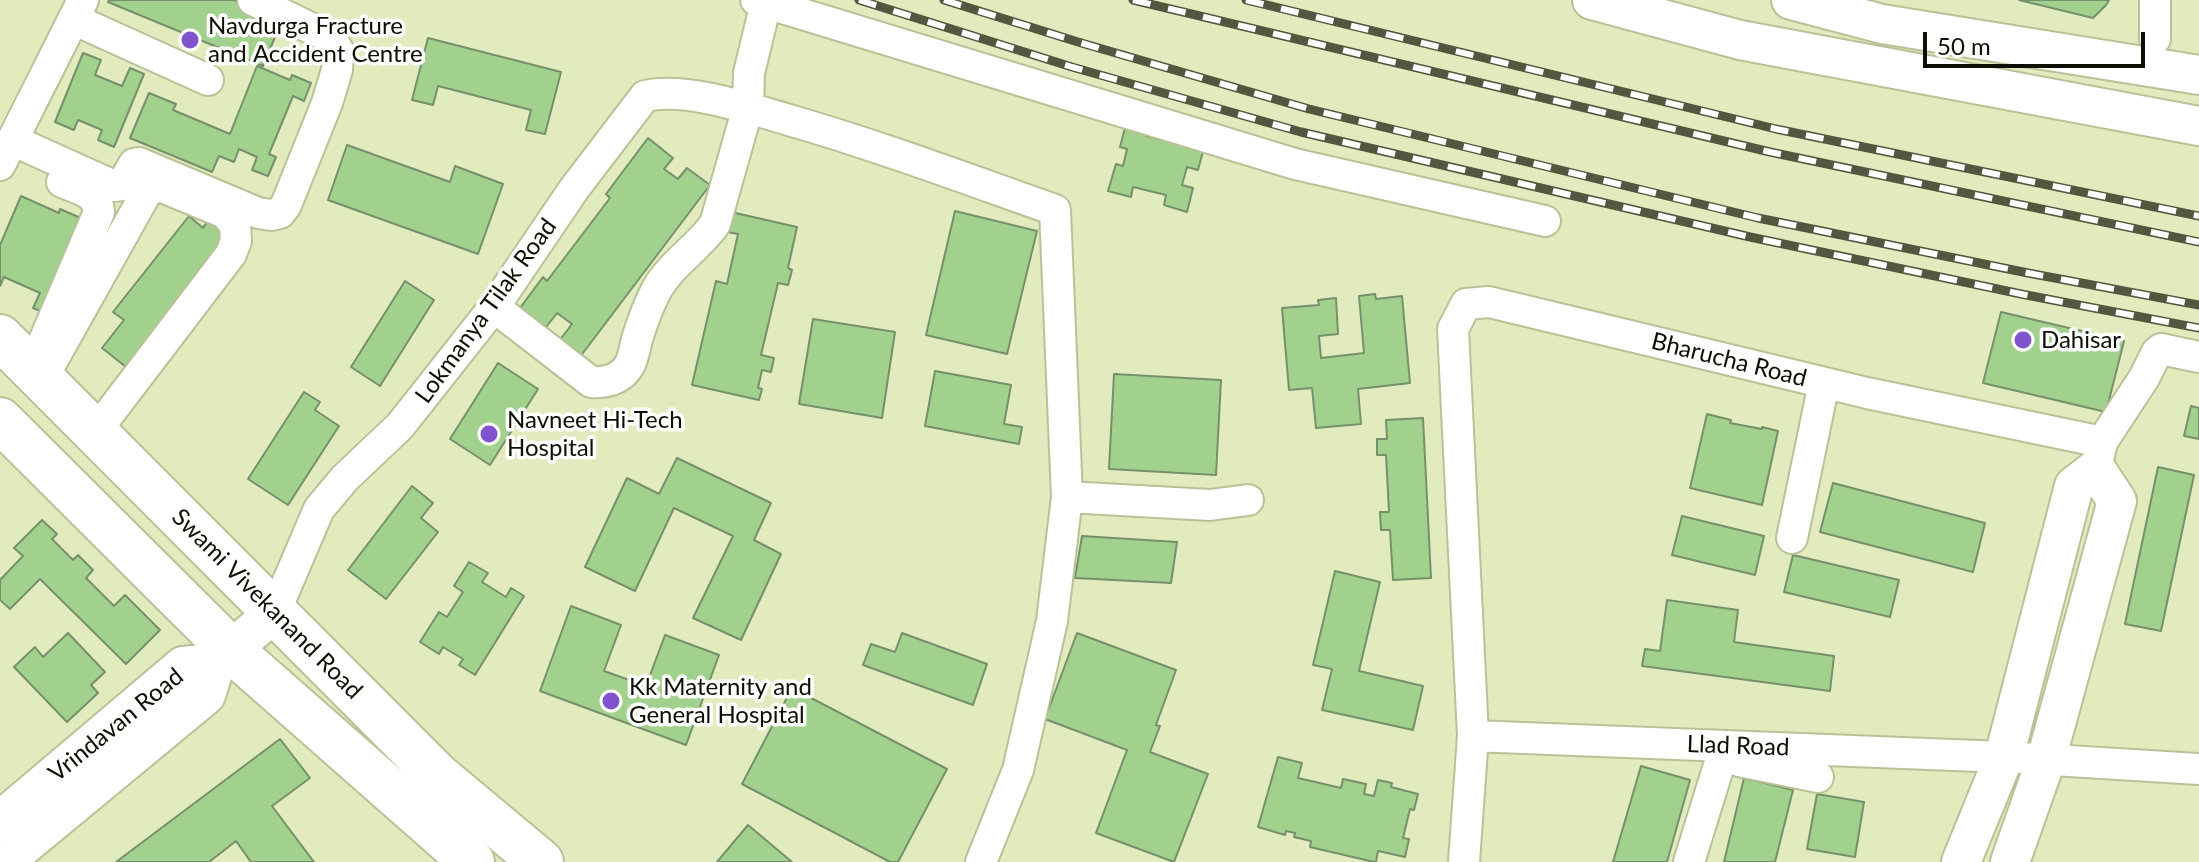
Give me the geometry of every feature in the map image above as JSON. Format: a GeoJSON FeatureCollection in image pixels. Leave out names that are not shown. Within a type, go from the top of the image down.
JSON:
{"type":"FeatureCollection","features":[{"type":"Feature","properties":{"kind":"main road","name":"Swami Vivekanand Road"},"geometry":{"type":"LineString","coordinates":[[0,337],[438,776],[541,862]]}},
{"type":"Feature","properties":{"kind":"main road","name":"Swami Vivekanand Road"},"geometry":{"type":"LineString","coordinates":[[0,420],[224,656],[406,804],[472,862]]}},
{"type":"Feature","properties":{"kind":"street"},"geometry":{"type":"LineString","coordinates":[[5,154],[114,186],[122,185],[134,164],[139,163],[258,213],[280,213],[327,103],[337,70],[338,50],[329,37],[253,0]]}},
{"type":"Feature","properties":{"kind":"street"},"geometry":{"type":"LineString","coordinates":[[1791,0],[1835,5],[1882,24],[2199,75]]}},
{"type":"Feature","properties":{"kind":"street"},"geometry":{"type":"LineString","coordinates":[[2155,0],[2155,39]]}},
{"type":"Feature","properties":{"kind":"street"},"geometry":{"type":"LineString","coordinates":[[494,307],[591,382],[605,383],[616,379],[629,366],[658,288],[715,224],[748,107],[749,73],[761,1],[1295,164],[1545,221]]}},
{"type":"Feature","properties":{"kind":"street"},"geometry":{"type":"LineString","coordinates":[[1608,2],[1740,40],[2199,126]]}},
{"type":"Feature","properties":{"kind":"street"},"geometry":{"type":"LineString","coordinates":[[5,154],[78,10],[208,80]]}},
{"type":"Feature","properties":{"kind":"street","name":"Lokmanya Tilak Road"},"geometry":{"type":"LineString","coordinates":[[275,612],[319,509],[345,478],[400,426],[494,307],[574,189],[645,96],[661,93],[681,95],[748,107]]}},
{"type":"Feature","properties":{"kind":"street"},"geometry":{"type":"LineString","coordinates":[[748,107],[846,137],[1055,210],[1067,497],[1052,621],[1018,770],[981,862]]}},
{"type":"Feature","properties":{"kind":"street"},"geometry":{"type":"LineString","coordinates":[[5,154],[91,194],[98,203],[99,212],[37,374]]}},
{"type":"Feature","properties":{"kind":"street"},"geometry":{"type":"LineString","coordinates":[[37,374],[149,188],[162,187],[225,213],[235,225],[236,241],[231,254],[96,431]]}},
{"type":"Feature","properties":{"kind":"street","name":"Bharucha Road"},"geometry":{"type":"LineString","coordinates":[[1464,862],[1473,736],[1453,329],[1466,304],[1489,302],[1824,383],[2099,455]]}},
{"type":"Feature","properties":{"kind":"street"},"geometry":{"type":"LineString","coordinates":[[1961,862],[2004,757],[2074,486],[2099,455],[2157,352],[2161,349],[2199,357]]}},
{"type":"Feature","properties":{"kind":"street"},"geometry":{"type":"LineString","coordinates":[[1792,538],[1824,383]]}},
{"type":"Feature","properties":{"kind":"street"},"geometry":{"type":"LineString","coordinates":[[2010,862],[2046,760],[2117,501],[2099,455]]}},
{"type":"Feature","properties":{"kind":"street"},"geometry":{"type":"LineString","coordinates":[[1067,497],[1210,505],[1248,500]]}},
{"type":"Feature","properties":{"kind":"street","name":"Vrindavan Road"},"geometry":{"type":"LineString","coordinates":[[0,821],[183,666],[224,656],[275,612]]}},
{"type":"Feature","properties":{"kind":"street"},"geometry":{"type":"LineString","coordinates":[[4,862],[206,695],[224,656]]}},
{"type":"Feature","properties":{"kind":"street","name":"Llad Road"},"geometry":{"type":"LineString","coordinates":[[1473,736],[1723,751],[2004,757],[2199,769]]}},
{"type":"Feature","properties":{"kind":"street"},"geometry":{"type":"LineString","coordinates":[[1689,862],[1723,751],[1818,777]]}},
{"type":"Feature","properties":{"kind":"street"},"geometry":{"type":"LineString","coordinates":[[406,804],[438,776]]}},
{"type":"Feature","properties":{"kind":"building"},"geometry":{"type":"Polygon","coordinates":[[[109,0],[234,0],[282,20],[263,66],[109,0]]]}},
{"type":"Feature","properties":{"kind":"building"},"geometry":{"type":"Polygon","coordinates":[[[2019,0],[2109,0],[2093,18],[2019,0]]]}},
{"type":"Feature","properties":{"kind":"building"},"geometry":{"type":"Polygon","coordinates":[[[428,38],[561,72],[545,134],[526,130],[531,110],[438,86],[433,105],[412,100],[428,38]]]}},
{"type":"Feature","properties":{"kind":"building"},"geometry":{"type":"Polygon","coordinates":[[[83,53],[101,60],[95,75],[122,86],[130,68],[144,74],[114,147],[98,140],[102,130],[78,120],[74,130],[55,122],[83,53]]]}},
{"type":"Feature","properties":{"kind":"building"},"geometry":{"type":"Polygon","coordinates":[[[257,66],[290,80],[292,75],[311,83],[304,101],[293,96],[269,154],[276,157],[268,176],[252,170],[257,157],[239,149],[234,162],[219,156],[212,172],[130,138],[149,93],[176,104],[173,110],[230,134],[257,66]]]}},
{"type":"Feature","properties":{"kind":"building"},"geometry":{"type":"Polygon","coordinates":[[[1127,120],[1149,126],[1146,136],[1179,144],[1206,140],[1198,170],[1187,167],[1182,185],[1193,188],[1187,212],[1164,205],[1166,195],[1133,187],[1131,197],[1108,191],[1116,164],[1123,166],[1127,149],[1120,147],[1127,120]]]}},
{"type":"Feature","properties":{"kind":"building"},"geometry":{"type":"Polygon","coordinates":[[[648,138],[673,158],[664,169],[678,179],[687,168],[710,185],[580,357],[559,341],[572,324],[557,313],[540,335],[514,316],[543,277],[547,281],[610,198],[606,194],[648,138]]]}},
{"type":"Feature","properties":{"kind":"building"},"geometry":{"type":"Polygon","coordinates":[[[347,145],[450,182],[455,166],[503,184],[478,254],[328,200],[347,145]]]}},
{"type":"Feature","properties":{"kind":"building"},"geometry":{"type":"Polygon","coordinates":[[[21,196],[59,213],[60,209],[90,222],[50,315],[33,308],[40,293],[4,277],[0,286],[0,245],[21,196]]]}},
{"type":"Feature","properties":{"kind":"building"},"geometry":{"type":"Polygon","coordinates":[[[955,211],[1037,231],[1007,354],[926,335],[955,211]]]}},
{"type":"Feature","properties":{"kind":"building"},"geometry":{"type":"Polygon","coordinates":[[[731,212],[797,227],[788,268],[792,270],[788,285],[778,283],[761,355],[774,358],[771,372],[762,370],[759,400],[692,385],[716,281],[727,284],[738,234],[727,232],[731,212]]]}},
{"type":"Feature","properties":{"kind":"building"},"geometry":{"type":"Polygon","coordinates":[[[189,216],[203,228],[209,219],[229,236],[126,367],[102,348],[124,320],[113,312],[189,216]]]}},
{"type":"Feature","properties":{"kind":"building"},"geometry":{"type":"Polygon","coordinates":[[[405,281],[434,300],[380,386],[351,367],[405,281]]]}},
{"type":"Feature","properties":{"kind":"building"},"geometry":{"type":"Polygon","coordinates":[[[1375,294],[1376,299],[1402,296],[1410,383],[1358,389],[1361,424],[1316,428],[1312,388],[1289,390],[1282,308],[1319,305],[1318,300],[1336,298],[1338,334],[1319,336],[1321,358],[1364,353],[1359,296],[1375,294]]]}},
{"type":"Feature","properties":{"kind":"building"},"geometry":{"type":"Polygon","coordinates":[[[2001,312],[2124,341],[2106,412],[1983,383],[2001,312]]]}},
{"type":"Feature","properties":{"kind":"building"},"geometry":{"type":"Polygon","coordinates":[[[813,319],[895,332],[882,418],[799,404],[813,319]]]}},
{"type":"Feature","properties":{"kind":"building"},"geometry":{"type":"Polygon","coordinates":[[[498,363],[538,389],[490,465],[450,439],[498,363]]]}},
{"type":"Feature","properties":{"kind":"building"},"geometry":{"type":"Polygon","coordinates":[[[935,371],[1011,385],[1004,424],[1022,427],[1019,444],[925,426],[935,371]]]}},
{"type":"Feature","properties":{"kind":"building"},"geometry":{"type":"Polygon","coordinates":[[[1114,374],[1221,380],[1216,475],[1109,469],[1114,374]]]}},
{"type":"Feature","properties":{"kind":"building"},"geometry":{"type":"Polygon","coordinates":[[[304,392],[320,402],[315,410],[339,426],[288,505],[248,479],[304,392]]]}},
{"type":"Feature","properties":{"kind":"building"},"geometry":{"type":"Polygon","coordinates":[[[2191,406],[2199,408],[2199,439],[2184,436],[2191,406]]]}},
{"type":"Feature","properties":{"kind":"building"},"geometry":{"type":"Polygon","coordinates":[[[1707,414],[1731,420],[1730,423],[1778,431],[1762,505],[1690,488],[1707,414]]]}},
{"type":"Feature","properties":{"kind":"building"},"geometry":{"type":"Polygon","coordinates":[[[1423,418],[1431,578],[1393,580],[1390,530],[1381,530],[1380,512],[1389,512],[1386,455],[1377,455],[1377,439],[1387,439],[1386,420],[1423,418]]]}},
{"type":"Feature","properties":{"kind":"building"},"geometry":{"type":"Polygon","coordinates":[[[677,458],[771,503],[754,540],[781,554],[741,640],[693,618],[733,536],[674,508],[635,591],[585,567],[627,478],[659,494],[677,458]]]}},
{"type":"Feature","properties":{"kind":"building"},"geometry":{"type":"Polygon","coordinates":[[[2158,467],[2194,475],[2161,631],[2125,624],[2158,467]]]}},
{"type":"Feature","properties":{"kind":"building"},"geometry":{"type":"Polygon","coordinates":[[[1833,483],[1985,523],[1973,572],[1820,532],[1833,483]]]}},
{"type":"Feature","properties":{"kind":"building"},"geometry":{"type":"Polygon","coordinates":[[[412,486],[433,503],[421,518],[438,532],[386,599],[348,570],[412,486]]]}},
{"type":"Feature","properties":{"kind":"building"},"geometry":{"type":"Polygon","coordinates":[[[1682,516],[1764,536],[1755,575],[1672,555],[1682,516]]]}},
{"type":"Feature","properties":{"kind":"building"},"geometry":{"type":"Polygon","coordinates":[[[42,520],[57,534],[52,539],[73,560],[78,555],[93,570],[86,578],[114,606],[125,595],[160,630],[126,664],[40,579],[10,609],[0,600],[0,580],[23,556],[14,548],[42,520]]]}},
{"type":"Feature","properties":{"kind":"building"},"geometry":{"type":"Polygon","coordinates":[[[1082,536],[1177,542],[1171,583],[1075,578],[1082,536]]]}},
{"type":"Feature","properties":{"kind":"building"},"geometry":{"type":"Polygon","coordinates":[[[1793,555],[1899,580],[1890,617],[1784,592],[1793,555]]]}},
{"type":"Feature","properties":{"kind":"building"},"geometry":{"type":"Polygon","coordinates":[[[469,562],[488,573],[482,582],[506,597],[511,588],[524,596],[475,675],[459,665],[463,659],[443,647],[439,654],[420,642],[439,612],[447,617],[463,592],[454,586],[469,562]]]}},
{"type":"Feature","properties":{"kind":"building"},"geometry":{"type":"Polygon","coordinates":[[[1335,571],[1380,582],[1359,671],[1423,686],[1413,730],[1322,710],[1332,669],[1313,665],[1335,571]]]}},
{"type":"Feature","properties":{"kind":"building"},"geometry":{"type":"Polygon","coordinates":[[[1667,600],[1738,610],[1734,642],[1834,656],[1830,691],[1642,666],[1645,649],[1660,651],[1667,600]]]}},
{"type":"Feature","properties":{"kind":"building"},"geometry":{"type":"Polygon","coordinates":[[[571,606],[621,625],[604,671],[646,686],[665,635],[719,655],[686,745],[540,691],[571,606]]]}},
{"type":"Feature","properties":{"kind":"building"},"geometry":{"type":"Polygon","coordinates":[[[68,633],[105,672],[91,685],[98,693],[67,722],[14,667],[35,647],[43,657],[68,633]]]}},
{"type":"Feature","properties":{"kind":"building"},"geometry":{"type":"Polygon","coordinates":[[[902,633],[987,664],[973,705],[863,665],[871,644],[895,652],[902,633]]]}},
{"type":"Feature","properties":{"kind":"building"},"geometry":{"type":"Polygon","coordinates":[[[1077,633],[1176,670],[1156,725],[1160,726],[1150,752],[1208,774],[1174,862],[1096,833],[1127,750],[1045,719],[1077,633]]]}},
{"type":"Feature","properties":{"kind":"building"},"geometry":{"type":"Polygon","coordinates":[[[792,688],[947,769],[898,862],[890,862],[742,784],[792,688]]]}},
{"type":"Feature","properties":{"kind":"building"},"geometry":{"type":"Polygon","coordinates":[[[280,739],[310,778],[272,806],[314,862],[251,862],[236,841],[209,862],[116,862],[280,739]]]}},
{"type":"Feature","properties":{"kind":"building"},"geometry":{"type":"Polygon","coordinates":[[[1278,757],[1302,763],[1298,778],[1341,788],[1343,779],[1366,784],[1364,794],[1374,796],[1378,780],[1418,794],[1414,810],[1410,809],[1403,838],[1409,839],[1405,857],[1378,851],[1374,862],[1310,847],[1311,841],[1294,837],[1295,833],[1286,831],[1285,835],[1258,827],[1278,757]]]}},
{"type":"Feature","properties":{"kind":"building"},"geometry":{"type":"Polygon","coordinates":[[[1641,766],[1690,780],[1667,862],[1613,862],[1641,766]]]}},
{"type":"Feature","properties":{"kind":"building"},"geometry":{"type":"Polygon","coordinates":[[[1744,778],[1793,790],[1775,862],[1724,862],[1744,778]]]}},
{"type":"Feature","properties":{"kind":"building"},"geometry":{"type":"Polygon","coordinates":[[[1817,794],[1864,802],[1855,857],[1807,849],[1817,794]]]}},
{"type":"Feature","properties":{"kind":"building"},"geometry":{"type":"Polygon","coordinates":[[[748,825],[792,862],[717,862],[748,825]]]}},
{"type":"Feature","properties":{"kind":"railway"},"geometry":{"type":"LineString","coordinates":[[859,0],[1072,67],[1301,132],[1750,237],[2199,328]]}},
{"type":"Feature","properties":{"kind":"railway"},"geometry":{"type":"LineString","coordinates":[[944,0],[1309,109],[1758,218],[2199,305]]}},
{"type":"Feature","properties":{"kind":"railway"},"geometry":{"type":"LineString","coordinates":[[1133,0],[1770,152],[2199,242]]}},
{"type":"Feature","properties":{"kind":"railway"},"geometry":{"type":"LineString","coordinates":[[1246,0],[1776,129],[2199,216]]}},
{"type":"Feature","properties":{"kind":"place","name":"Navdurga Fracture and Accident Centre"},"geometry":{"type":"Point","coordinates":[190,40]}},
{"type":"Feature","properties":{"kind":"place","name":"Dahisar"},"geometry":{"type":"Point","coordinates":[2023,340]}},
{"type":"Feature","properties":{"kind":"place","name":"Navneet Hi-Tech Hospital"},"geometry":{"type":"Point","coordinates":[489,434]}},
{"type":"Feature","properties":{"kind":"place","name":"Kk Maternity and General Hospital"},"geometry":{"type":"Point","coordinates":[611,701]}}]}
